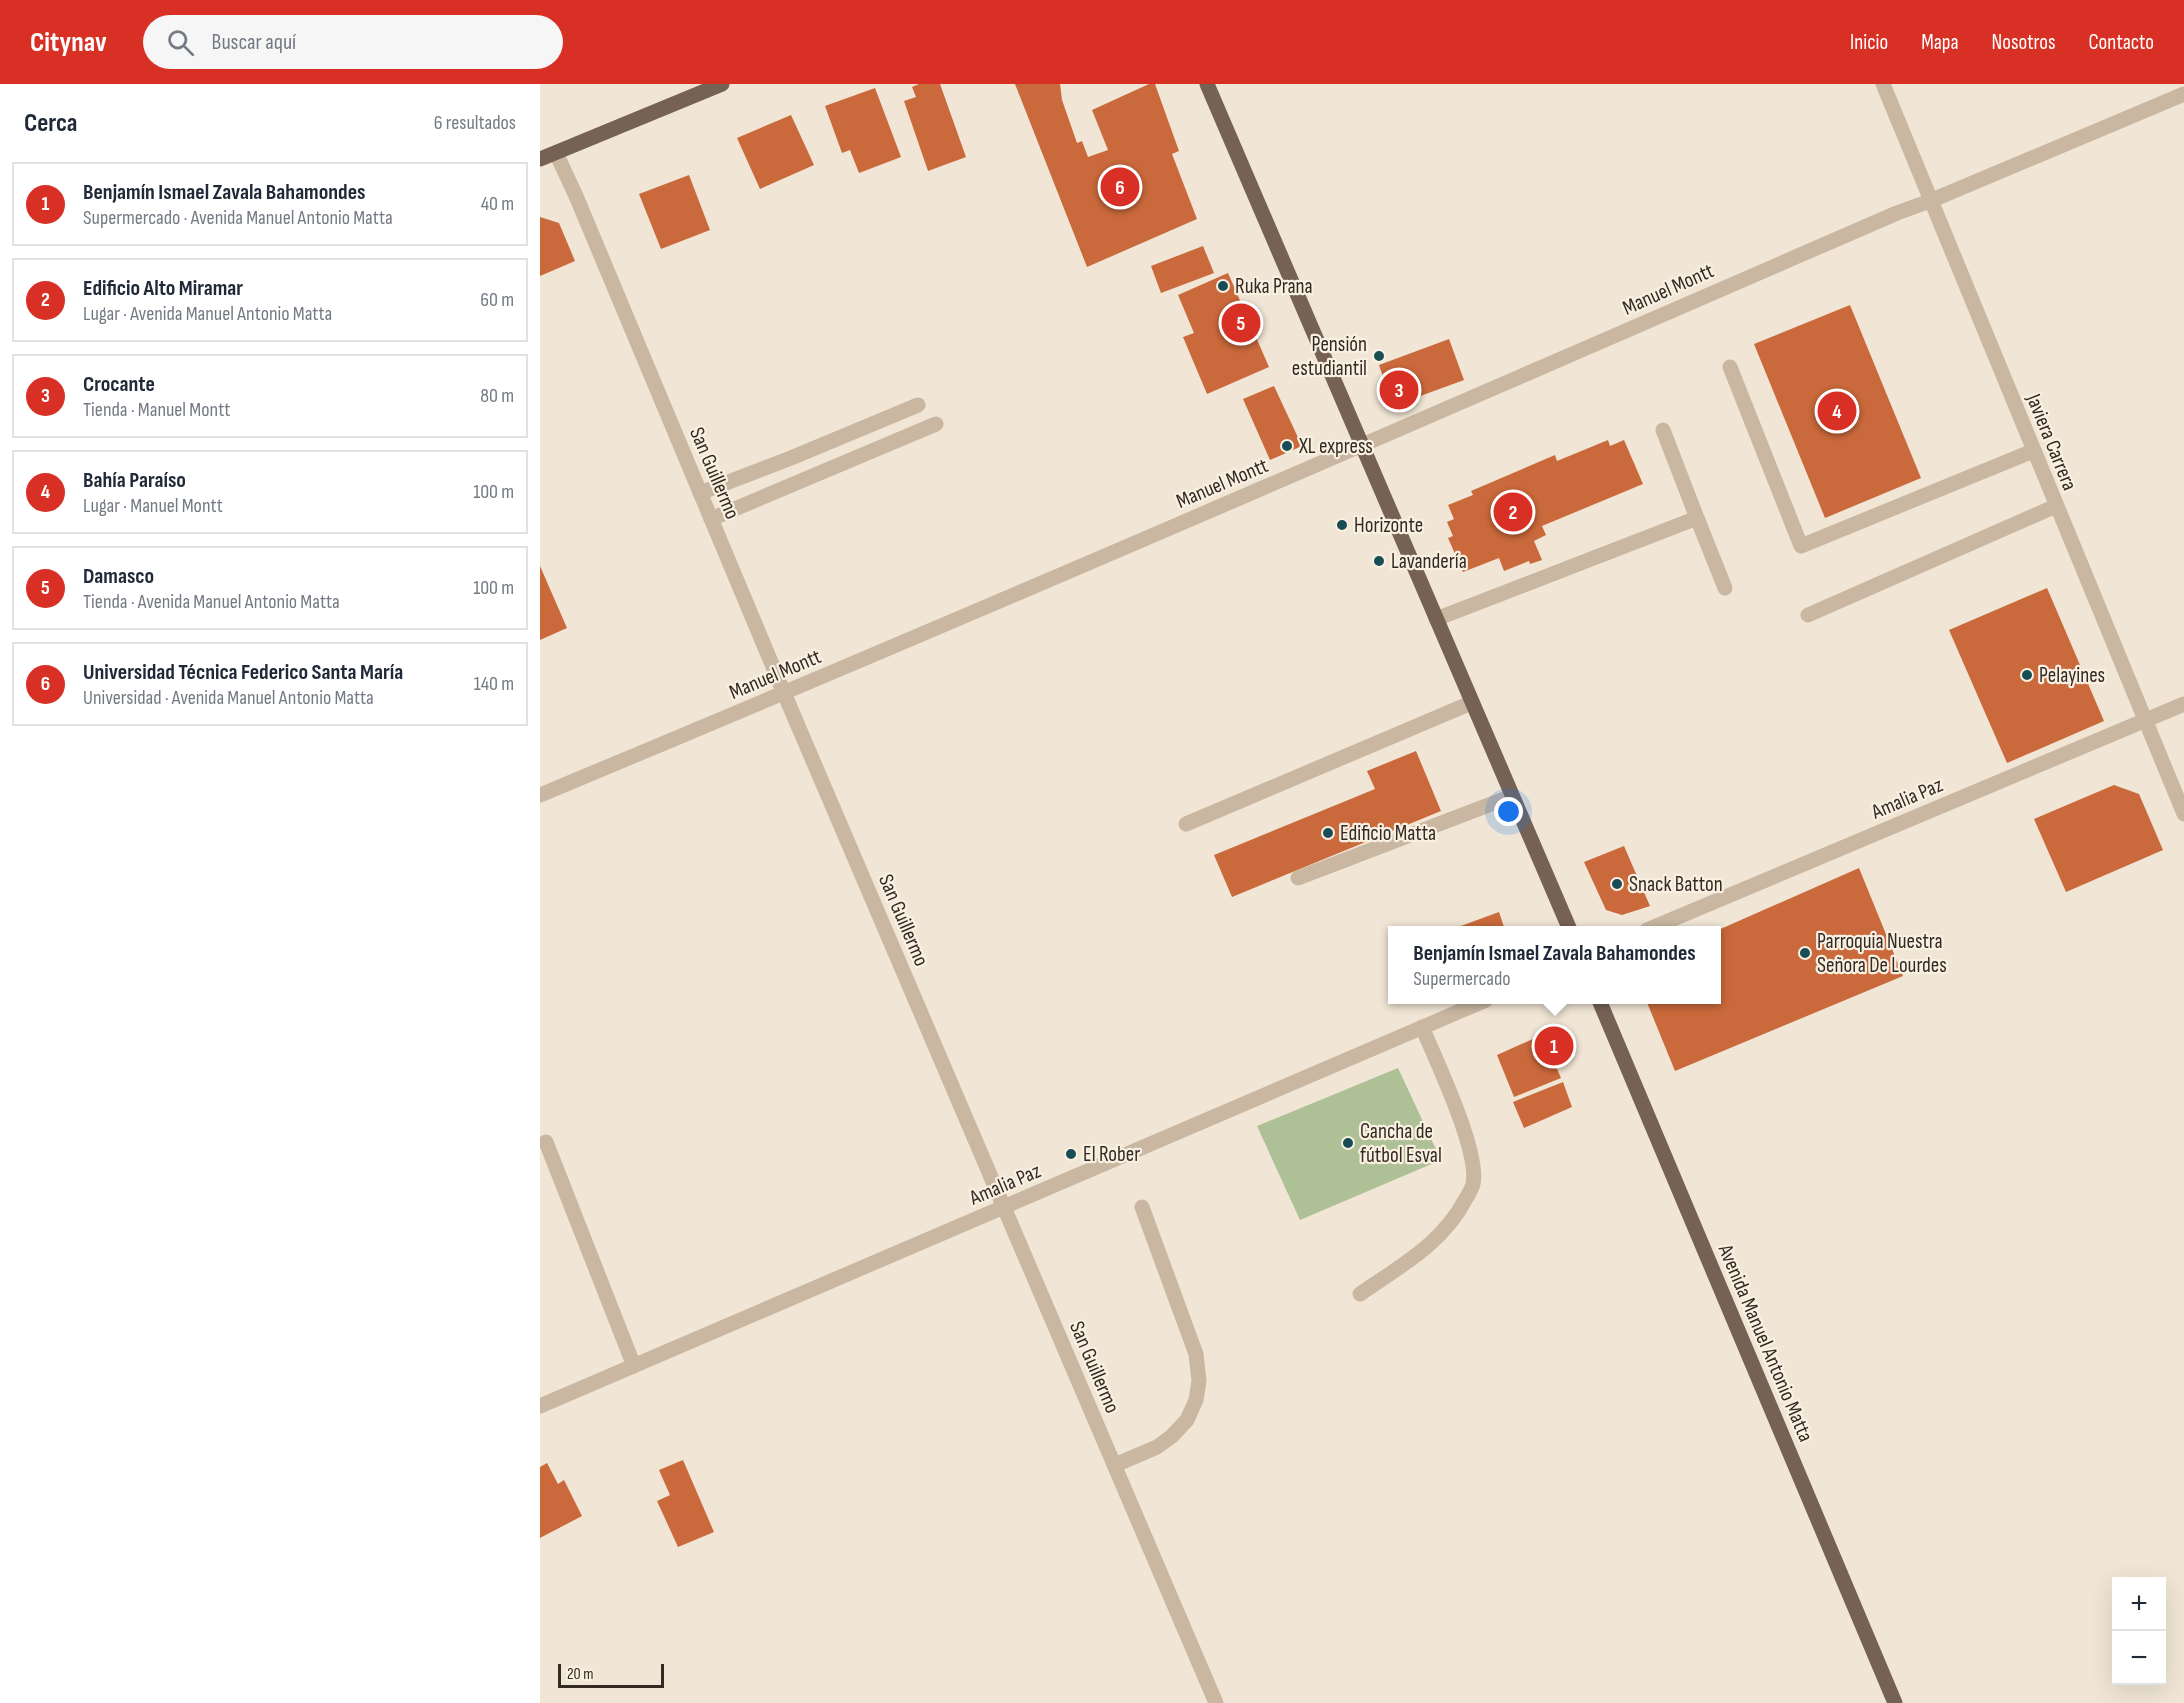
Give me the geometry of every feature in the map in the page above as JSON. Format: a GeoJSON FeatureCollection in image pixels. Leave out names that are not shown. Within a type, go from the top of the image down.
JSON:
{"type":"FeatureCollection","features":[{"type":"Feature","properties":{"kind":"main road"},"geometry":{"type":"LineString","coordinates":[[540,159],[722,84]]}},
{"type":"Feature","properties":{"kind":"main road"},"geometry":{"type":"LineString","coordinates":[[1207,84],[1568,926]]}},
{"type":"Feature","properties":{"kind":"main road","name":"Avenida Manuel Antonio Matta"},"geometry":{"type":"LineString","coordinates":[[1601,1004],[1894,1703]]}},
{"type":"Feature","properties":{"kind":"street","name":"Javiera Carrera"},"geometry":{"type":"LineString","coordinates":[[1883,84],[2184,814]]}},
{"type":"Feature","properties":{"kind":"street","name":"Manuel Montt"},"geometry":{"type":"LineString","coordinates":[[540,795],[1361,446],[1897,213],[2184,94]]}},
{"type":"Feature","properties":{"kind":"street","name":"San Guillermo"},"geometry":{"type":"LineString","coordinates":[[556,153],[1003,1208],[1216,1703]]}},
{"type":"Feature","properties":{"kind":"street"},"geometry":{"type":"LineString","coordinates":[[1730,367],[1801,546],[2033,451]]}},
{"type":"Feature","properties":{"kind":"street"},"geometry":{"type":"LineString","coordinates":[[700,494],[918,405]]}},
{"type":"Feature","properties":{"kind":"street"},"geometry":{"type":"LineString","coordinates":[[711,519],[936,424]]}},
{"type":"Feature","properties":{"kind":"street"},"geometry":{"type":"LineString","coordinates":[[1663,430],[1725,588]]}},
{"type":"Feature","properties":{"kind":"street"},"geometry":{"type":"LineString","coordinates":[[1808,615],[2056,506]]}},
{"type":"Feature","properties":{"kind":"street"},"geometry":{"type":"LineString","coordinates":[[1436,619],[1698,518]]}},
{"type":"Feature","properties":{"kind":"street"},"geometry":{"type":"LineString","coordinates":[[1186,824],[1471,703]]}},
{"type":"Feature","properties":{"kind":"street","name":"Amalia Paz"},"geometry":{"type":"LineString","coordinates":[[1657,926],[2184,704]]}},
{"type":"Feature","properties":{"kind":"street"},"geometry":{"type":"LineString","coordinates":[[1298,878],[1512,796]]}},
{"type":"Feature","properties":{"kind":"street","name":"Amalia Paz"},"geometry":{"type":"LineString","coordinates":[[540,1406],[1475,1004]]}},
{"type":"Feature","properties":{"kind":"street"},"geometry":{"type":"LineString","coordinates":[[1360,1294],[1428,1248],[1460,1210],[1473,1184],[1473,1162],[1456,1108],[1422,1027]]}},
{"type":"Feature","properties":{"kind":"street"},"geometry":{"type":"LineString","coordinates":[[546,1142],[634,1366]]}},
{"type":"Feature","properties":{"kind":"street"},"geometry":{"type":"LineString","coordinates":[[1115,1465],[1157,1447],[1172,1436],[1187,1420],[1196,1400],[1199,1381],[1196,1354],[1142,1207]]}},
{"type":"Feature","properties":{"kind":"green space","name":"Cancha de fútbol Esval"},"geometry":{"type":"Polygon","coordinates":[[[1398,1068],[1441,1160],[1300,1220],[1257,1126],[1398,1068]]]}},
{"type":"Feature","properties":{"kind":"building"},"geometry":{"type":"Polygon","coordinates":[[[919,84],[940,84],[966,157],[928,171],[904,101],[916,97],[912,87],[919,84]]]}},
{"type":"Feature","properties":{"kind":"building"},"geometry":{"type":"Polygon","coordinates":[[[1015,84],[1060,84],[1062,100],[1077,143],[1082,141],[1088,157],[1108,150],[1092,110],[1149,84],[1155,84],[1179,151],[1172,154],[1197,219],[1087,267],[1015,84]]]}},
{"type":"Feature","properties":{"kind":"building"},"geometry":{"type":"Polygon","coordinates":[[[875,88],[901,157],[859,173],[850,150],[842,153],[825,106],[875,88]]]}},
{"type":"Feature","properties":{"kind":"building"},"geometry":{"type":"Polygon","coordinates":[[[791,115],[814,165],[760,189],[737,138],[791,115]]]}},
{"type":"Feature","properties":{"kind":"building"},"geometry":{"type":"Polygon","coordinates":[[[689,175],[710,230],[661,249],[639,194],[689,175]]]}},
{"type":"Feature","properties":{"kind":"building"},"geometry":{"type":"Polygon","coordinates":[[[540,217],[559,223],[575,261],[540,276],[540,217]]]}},
{"type":"Feature","properties":{"kind":"building"},"geometry":{"type":"Polygon","coordinates":[[[1203,246],[1214,273],[1161,293],[1151,266],[1203,246]]]}},
{"type":"Feature","properties":{"kind":"building"},"geometry":{"type":"Polygon","coordinates":[[[1228,273],[1269,367],[1207,394],[1183,337],[1194,333],[1178,295],[1228,273]]]}},
{"type":"Feature","properties":{"kind":"building"},"geometry":{"type":"Polygon","coordinates":[[[1850,305],[1921,478],[1825,518],[1754,344],[1850,305]]]}},
{"type":"Feature","properties":{"kind":"building"},"geometry":{"type":"Polygon","coordinates":[[[1449,339],[1464,380],[1393,406],[1379,365],[1449,339]]]}},
{"type":"Feature","properties":{"kind":"building"},"geometry":{"type":"Polygon","coordinates":[[[1274,386],[1302,446],[1270,460],[1243,399],[1274,386]]]}},
{"type":"Feature","properties":{"kind":"building"},"geometry":{"type":"Polygon","coordinates":[[[1608,440],[1610,446],[1624,440],[1643,484],[1542,526],[1546,535],[1534,541],[1542,560],[1530,564],[1529,561],[1504,571],[1499,558],[1463,572],[1448,538],[1453,536],[1447,522],[1454,519],[1448,505],[1473,495],[1471,491],[1555,455],[1557,461],[1608,440]]]}},
{"type":"Feature","properties":{"kind":"building"},"geometry":{"type":"Polygon","coordinates":[[[540,566],[567,628],[540,640],[540,566]]]}},
{"type":"Feature","properties":{"kind":"building","name":"Pelayines"},"geometry":{"type":"Polygon","coordinates":[[[2047,588],[2104,721],[2007,763],[1949,630],[2047,588]]]}},
{"type":"Feature","properties":{"kind":"building","name":"Edificio Matta"},"geometry":{"type":"Polygon","coordinates":[[[1416,751],[1441,811],[1232,897],[1214,855],[1375,789],[1367,771],[1416,751]]]}},
{"type":"Feature","properties":{"kind":"building"},"geometry":{"type":"Polygon","coordinates":[[[2114,785],[2139,794],[2163,850],[2066,892],[2034,819],[2114,785]]]}},
{"type":"Feature","properties":{"kind":"building","name":"Snack Batton"},"geometry":{"type":"Polygon","coordinates":[[[1624,846],[1650,906],[1622,915],[1606,910],[1584,862],[1624,846]]]}},
{"type":"Feature","properties":{"kind":"building","name":"Parroquia Nuestra Señora De Lourdes"},"geometry":{"type":"Polygon","coordinates":[[[1859,868],[1903,976],[1675,1071],[1648,1004],[1721,1004],[1721,929],[1859,868]]]}},
{"type":"Feature","properties":{"kind":"building"},"geometry":{"type":"Polygon","coordinates":[[[1499,912],[1504,926],[1461,926],[1499,912]]]}},
{"type":"Feature","properties":{"kind":"building"},"geometry":{"type":"Polygon","coordinates":[[[1542,1035],[1561,1078],[1514,1097],[1497,1055],[1542,1035]]]}},
{"type":"Feature","properties":{"kind":"building"},"geometry":{"type":"Polygon","coordinates":[[[1563,1082],[1572,1107],[1524,1128],[1513,1102],[1563,1082]]]}},
{"type":"Feature","properties":{"kind":"building"},"geometry":{"type":"Polygon","coordinates":[[[683,1460],[714,1532],[678,1547],[657,1501],[670,1495],[659,1470],[683,1460]]]}},
{"type":"Feature","properties":{"kind":"building"},"geometry":{"type":"Polygon","coordinates":[[[547,1463],[558,1484],[564,1480],[582,1516],[540,1538],[540,1467],[547,1463]]]}},
{"type":"Feature","properties":{"kind":"place","name":"Universidad Técnica Federico Santa María"},"geometry":{"type":"Point","coordinates":[1120,187]}},
{"type":"Feature","properties":{"kind":"place","name":"Ruka Prana"},"geometry":{"type":"Point","coordinates":[1223,286]}},
{"type":"Feature","properties":{"kind":"place","name":"Damasco"},"geometry":{"type":"Point","coordinates":[1241,323]}},
{"type":"Feature","properties":{"kind":"place","name":"Pensión estudiantil"},"geometry":{"type":"Point","coordinates":[1379,356]}},
{"type":"Feature","properties":{"kind":"place","name":"Crocante"},"geometry":{"type":"Point","coordinates":[1399,390]}},
{"type":"Feature","properties":{"kind":"place","name":"Bahía Paraíso"},"geometry":{"type":"Point","coordinates":[1837,411]}},
{"type":"Feature","properties":{"kind":"place","name":"XL express"},"geometry":{"type":"Point","coordinates":[1287,446]}},
{"type":"Feature","properties":{"kind":"place","name":"Edificio Alto Miramar"},"geometry":{"type":"Point","coordinates":[1513,512]}},
{"type":"Feature","properties":{"kind":"place","name":"Horizonte"},"geometry":{"type":"Point","coordinates":[1342,525]}},
{"type":"Feature","properties":{"kind":"place","name":"Lavandería"},"geometry":{"type":"Point","coordinates":[1379,561]}},
{"type":"Feature","properties":{"kind":"place","name":"Pelayines"},"geometry":{"type":"Point","coordinates":[2027,675]}},
{"type":"Feature","properties":{"kind":"place","name":"Edificio Matta"},"geometry":{"type":"Point","coordinates":[1328,833]}},
{"type":"Feature","properties":{"kind":"place","name":"Snack Batton"},"geometry":{"type":"Point","coordinates":[1617,884]}},
{"type":"Feature","properties":{"kind":"place","name":"Parroquia Nuestra Señora De Lourdes"},"geometry":{"type":"Point","coordinates":[1805,953]}},
{"type":"Feature","properties":{"kind":"place","name":"Benjamín Ismael Zavala Bahamondes"},"geometry":{"type":"Point","coordinates":[1554,1046]}},
{"type":"Feature","properties":{"kind":"place","name":"Cancha de fútbol Esval"},"geometry":{"type":"Point","coordinates":[1348,1143]}},
{"type":"Feature","properties":{"kind":"place","name":"El Rober"},"geometry":{"type":"Point","coordinates":[1071,1154]}}]}
